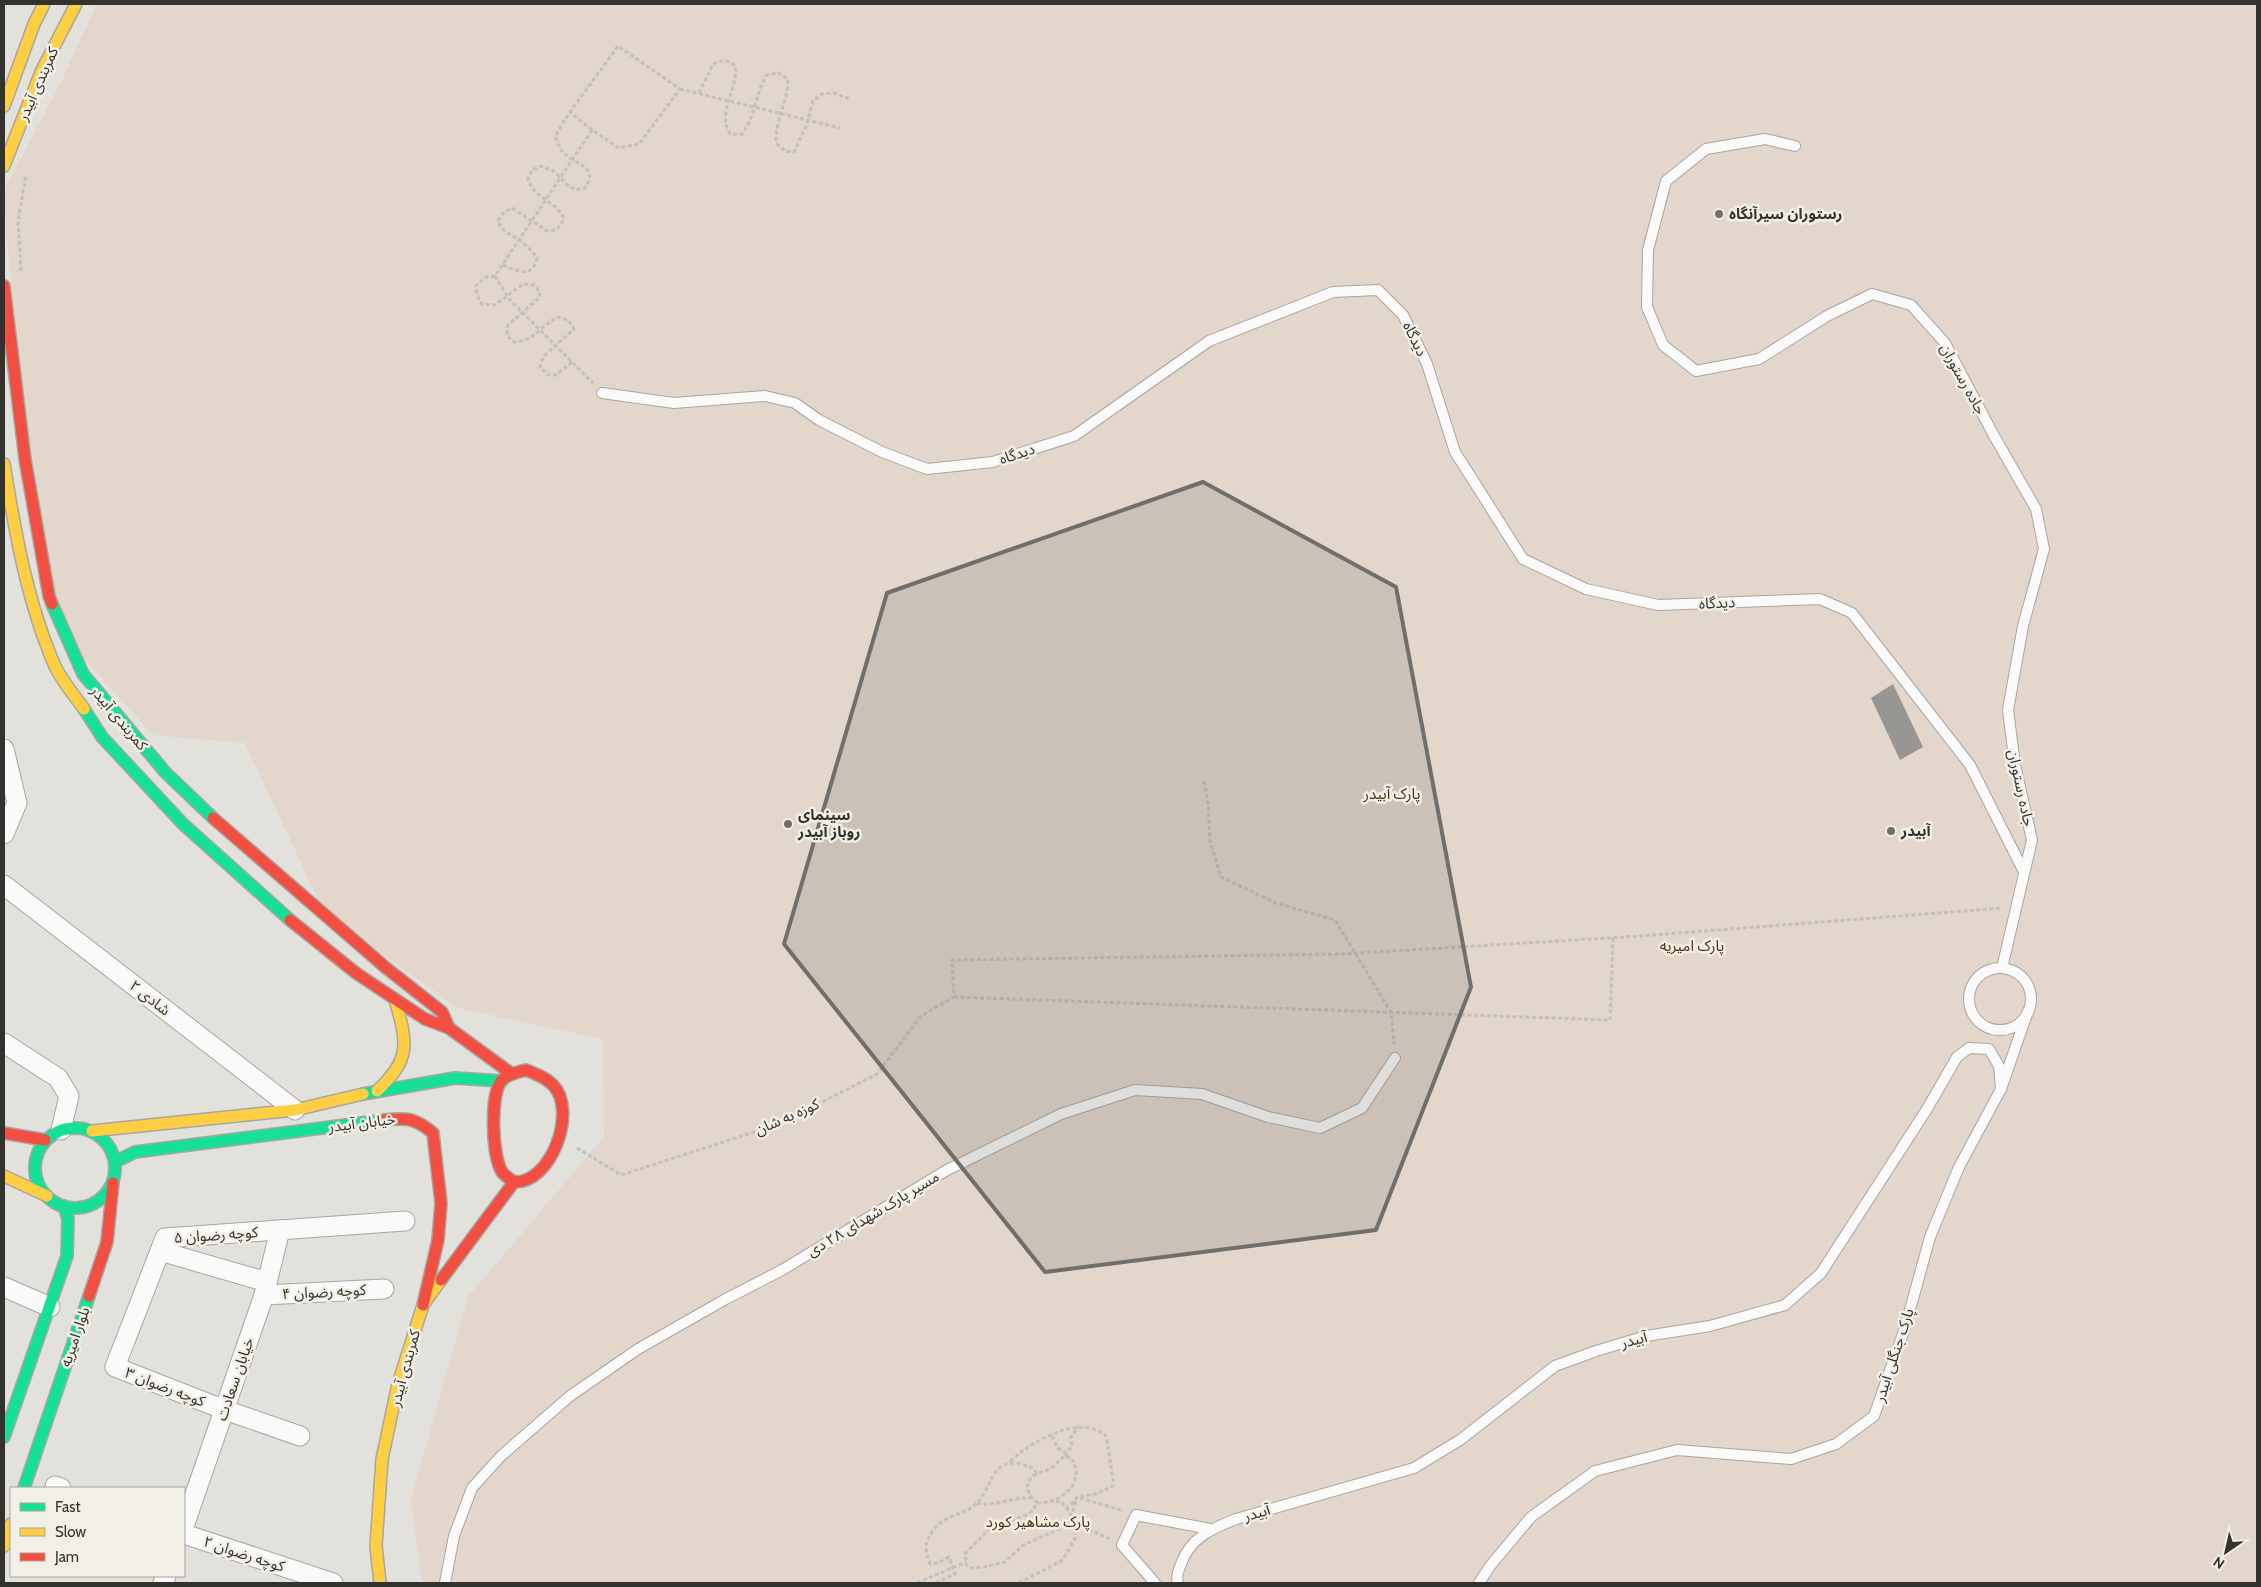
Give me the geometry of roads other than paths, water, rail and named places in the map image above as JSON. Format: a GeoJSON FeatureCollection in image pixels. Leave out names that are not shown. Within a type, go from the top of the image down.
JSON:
{"type":"FeatureCollection","features":[{"type":"Feature","properties":{"kind":"main road","name":"کمربندی آبیدر"},"geometry":{"type":"LineString","coordinates":[[4,106],[34,24],[44,4]]}},
{"type":"Feature","properties":{"kind":"main road","name":"کمربندی آبیدر"},"geometry":{"type":"LineString","coordinates":[[4,166],[41,72],[76,4]]}},
{"type":"Feature","properties":{"kind":"main road","name":"کمربندی آبیدر"},"geometry":{"type":"LineString","coordinates":[[4,286],[25,458],[50,596],[83,674],[165,772],[240,843],[385,967],[442,1012],[450,1028],[507,1077]]}},
{"type":"Feature","properties":{"kind":"main road","name":"کمربندی آبیدر"},"geometry":{"type":"LineString","coordinates":[[4,464],[11,509],[29,590],[55,666],[102,737],[183,824],[276,908],[356,973],[425,1020],[450,1028]]}},
{"type":"Feature","properties":{"kind":"main road"},"geometry":{"type":"LineString","coordinates":[[377,1091],[396,1072],[404,1050],[405,1035],[395,999]]}},
{"type":"Feature","properties":{"kind":"main road"},"geometry":{"type":"LineString","coordinates":[[526,1070],[537,1073],[558,1089],[564,1103],[564,1118],[560,1138],[550,1158],[537,1174],[527,1182],[514,1182],[501,1171],[496,1148],[495,1098],[507,1077],[526,1070]]}},
{"type":"Feature","properties":{"kind":"main road","name":"خیابان آبیدر"},"geometry":{"type":"LineString","coordinates":[[92,1131],[296,1110],[377,1091],[455,1078],[507,1077]]}},
{"type":"Feature","properties":{"kind":"main road","name":"خیابان آبیدر"},"geometry":{"type":"LineString","coordinates":[[115,1162],[135,1152],[401,1118],[418,1121],[433,1133],[441,1203],[438,1240],[423,1305]]}},
{"type":"Feature","properties":{"kind":"main road"},"geometry":{"type":"LineString","coordinates":[[4,1176],[64,1206],[76,1208],[87,1206],[102,1197],[113,1183],[115,1162],[111,1149],[103,1138],[92,1131],[82,1128],[61,1130],[45,1140],[38,1150],[35,1162],[37,1180],[47,1196]]}},
{"type":"Feature","properties":{"kind":"main road"},"geometry":{"type":"LineString","coordinates":[[4,1133],[45,1140]]}},
{"type":"Feature","properties":{"kind":"main road","name":"کمربندی آبیدر"},"geometry":{"type":"LineString","coordinates":[[380,1583],[376,1546],[382,1459],[398,1384],[423,1305],[514,1182]]}},
{"type":"Feature","properties":{"kind":"main road","name":"بلوار امیریه"},"geometry":{"type":"LineString","coordinates":[[24,1487],[107,1242],[113,1183]]}},
{"type":"Feature","properties":{"kind":"main road"},"geometry":{"type":"LineString","coordinates":[[4,1436],[67,1256],[68,1219],[64,1206]]}},
{"type":"Feature","properties":{"kind":"main road"},"geometry":{"type":"LineString","coordinates":[[4,1546],[10,1527]]}},
{"type":"Feature","properties":{"kind":"street"},"geometry":{"type":"LineString","coordinates":[[4,749],[17,803],[4,834]]}},
{"type":"Feature","properties":{"kind":"street","name":"شادی ۲"},"geometry":{"type":"LineString","coordinates":[[4,886],[296,1110]]}},
{"type":"Feature","properties":{"kind":"street"},"geometry":{"type":"LineString","coordinates":[[4,1043],[58,1078],[68,1096],[61,1130]]}},
{"type":"Feature","properties":{"kind":"street","name":"کوچه رضوان ۵"},"geometry":{"type":"LineString","coordinates":[[115,1367],[165,1238],[405,1221]]}},
{"type":"Feature","properties":{"kind":"street","name":"خیابان سعادت"},"geometry":{"type":"LineString","coordinates":[[185,1523],[266,1288],[280,1230]]}},
{"type":"Feature","properties":{"kind":"street","name":"کوچه رضوان ۴"},"geometry":{"type":"LineString","coordinates":[[160,1252],[266,1288],[384,1289]]}},
{"type":"Feature","properties":{"kind":"street"},"geometry":{"type":"LineString","coordinates":[[4,1287],[50,1307]]}},
{"type":"Feature","properties":{"kind":"street","name":"کوچه رضوان ۳"},"geometry":{"type":"LineString","coordinates":[[115,1367],[225,1410],[300,1436]]}},
{"type":"Feature","properties":{"kind":"street","name":"کوچه رضوان ۲"},"geometry":{"type":"LineString","coordinates":[[185,1534],[333,1583]]}},
{"type":"Feature","properties":{"kind":"lane","name":"جاده رستوران"},"geometry":{"type":"LineString","coordinates":[[1795,146],[1765,138],[1706,149],[1666,181],[1648,250],[1647,307],[1663,345],[1696,371],[1759,359],[1827,316],[1872,294],[1911,305],[1945,343],[1993,434],[2036,509],[2044,549],[2023,626],[2008,710],[2015,765],[2032,840],[2002,968]]}},
{"type":"Feature","properties":{"kind":"lane","name":"دیدگاه"},"geometry":{"type":"LineString","coordinates":[[602,393],[674,403],[765,396],[795,403],[818,420],[882,452],[927,469],[994,462],[1074,436],[1208,341],[1333,292],[1378,290],[1403,315],[1427,364],[1455,452],[1523,559],[1586,589],[1658,605],[1820,599],[1852,613],[1970,765],[2024,872]]}},
{"type":"Feature","properties":{"kind":"lane"},"geometry":{"type":"LineString","coordinates":[[2002,968],[2020,976],[2026,983],[2031,1002],[2028,1011],[2016,1026],[1996,1030],[1977,1020],[1969,1000],[1970,990],[1975,980],[1983,973],[1992,969],[2002,968]]}},
{"type":"Feature","properties":{"kind":"lane","name":"پارک جنگلی آبیدر"},"geometry":{"type":"LineString","coordinates":[[1479,1583],[1490,1566],[1531,1517],[1595,1471],[1677,1450],[1791,1459],[1836,1444],[1874,1416],[1905,1328],[1930,1237],[1959,1167],[2001,1089],[2028,1011]]}},
{"type":"Feature","properties":{"kind":"lane","name":"آبیدر"},"geometry":{"type":"LineString","coordinates":[[1178,1583],[1176,1576],[1192,1542],[1210,1529],[1236,1519],[1414,1468],[1460,1440],[1555,1366],[1646,1336],[1710,1326],[1785,1306],[1821,1274],[1927,1109],[1957,1056],[1969,1048],[1989,1049],[1999,1066],[2001,1089]]}},
{"type":"Feature","properties":{"kind":"lane","name":"مسیر پارک شهدای ۲۸ دی"},"geometry":{"type":"LineString","coordinates":[[445,1583],[454,1536],[472,1488],[502,1456],[570,1396],[638,1349],[724,1300],[782,1270],[947,1170],[1061,1114],[1135,1090],[1202,1094],[1268,1117],[1320,1128],[1362,1108],[1395,1058]]}},
{"type":"Feature","properties":{"kind":"lane"},"geometry":{"type":"LineString","coordinates":[[1155,1583],[1122,1545],[1136,1515],[1210,1529]]}},
{"type":"Feature","properties":{"kind":"place","name":"رستوران سیرآنگاه"},"geometry":{"type":"Point","coordinates":[1719,214]}},
{"type":"Feature","properties":{"kind":"place","name":"سینمای روباز آبیدر"},"geometry":{"type":"Point","coordinates":[788,824]}},
{"type":"Feature","properties":{"kind":"place","name":"آبیدر"},"geometry":{"type":"Point","coordinates":[1891,831]}},
{"type":"Feature","properties":{"kind":"park label","name":"پارک آبیدر"},"geometry":{"type":"Point","coordinates":[1392,794]}},
{"type":"Feature","properties":{"kind":"park label","name":"پارک امیریه"},"geometry":{"type":"Point","coordinates":[1692,946]}},
{"type":"Feature","properties":{"kind":"park label","name":"پارک مشاهیر کورد"},"geometry":{"type":"Point","coordinates":[1038,1522]}}]}
